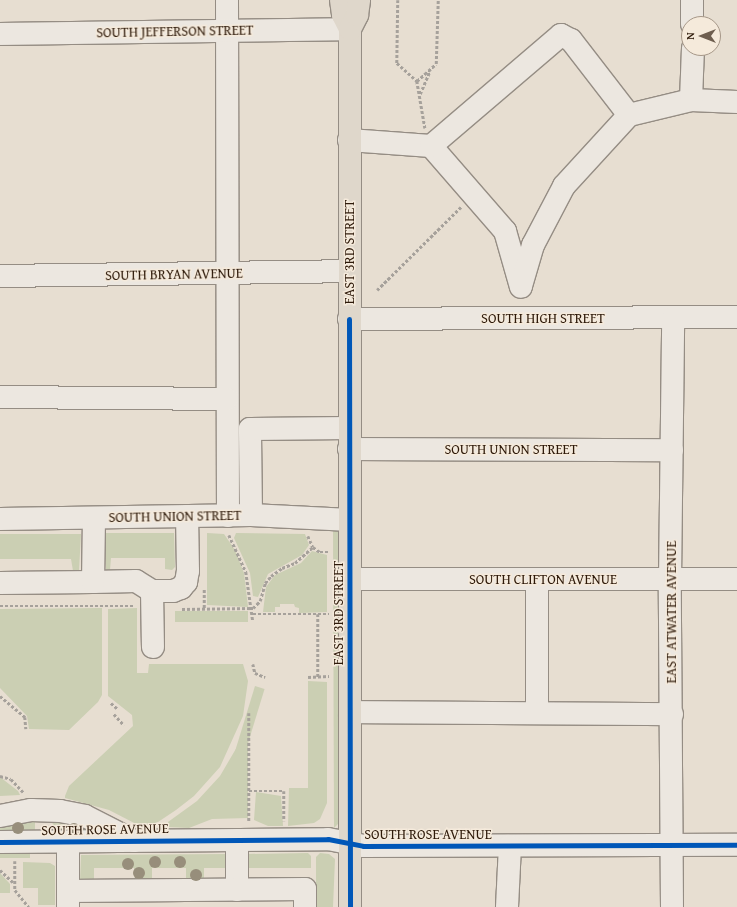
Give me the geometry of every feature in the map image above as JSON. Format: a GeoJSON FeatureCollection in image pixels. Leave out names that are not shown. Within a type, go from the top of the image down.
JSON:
{"type":"FeatureCollection","features":[{"type":"Feature","properties":{"kind":"main road","name":"EAST 3RD STREET"},"geometry":{"type":"LineString","coordinates":[[341,0],[343,15],[350,29]]}},
{"type":"Feature","properties":{"kind":"main road","name":"EAST 3RD STREET"},"geometry":{"type":"LineString","coordinates":[[350,907],[350,29],[357,15],[359,0]]}},
{"type":"Feature","properties":{"kind":"street"},"geometry":{"type":"LineString","coordinates":[[227,0],[226,29],[229,274],[227,523]]}},
{"type":"Feature","properties":{"kind":"street"},"geometry":{"type":"LineString","coordinates":[[692,0],[692,16]]}},
{"type":"Feature","properties":{"kind":"street","name":"SOUTH JEFFERSON STREET"},"geometry":{"type":"LineString","coordinates":[[0,34],[226,29],[350,29]]}},
{"type":"Feature","properties":{"kind":"street"},"geometry":{"type":"LineString","coordinates":[[429,146],[561,35],[571,40],[629,115]]}},
{"type":"Feature","properties":{"kind":"street"},"geometry":{"type":"LineString","coordinates":[[690,100],[693,56]]}},
{"type":"Feature","properties":{"kind":"street"},"geometry":{"type":"LineString","coordinates":[[521,286],[533,245],[564,186],[629,115],[690,100],[737,102]]}},
{"type":"Feature","properties":{"kind":"street"},"geometry":{"type":"LineString","coordinates":[[349,140],[429,146],[505,231],[521,286],[521,316]]}},
{"type":"Feature","properties":{"kind":"street","name":"SOUTH BRYAN AVENUE"},"geometry":{"type":"LineString","coordinates":[[0,276],[229,274],[349,271]]}},
{"type":"Feature","properties":{"kind":"street","name":"SOUTH HIGH STREET"},"geometry":{"type":"LineString","coordinates":[[349,319],[521,316],[674,318],[737,317]]}},
{"type":"Feature","properties":{"kind":"street","name":"EAST ATWATER AVENUE"},"geometry":{"type":"LineString","coordinates":[[672,907],[673,846],[670,580],[674,318]]}},
{"type":"Feature","properties":{"kind":"street"},"geometry":{"type":"LineString","coordinates":[[0,397],[227,399]]}},
{"type":"Feature","properties":{"kind":"street","name":"SOUTH UNION STREET"},"geometry":{"type":"LineString","coordinates":[[250,515],[250,429],[350,438],[672,450]]}},
{"type":"Feature","properties":{"kind":"street","name":"SOUTH UNION STREET"},"geometry":{"type":"LineString","coordinates":[[0,519],[187,516],[227,523],[250,515],[350,520]]}},
{"type":"Feature","properties":{"kind":"street"},"geometry":{"type":"LineString","coordinates":[[152,599],[173,591],[186,582],[187,516]]}},
{"type":"Feature","properties":{"kind":"street"},"geometry":{"type":"LineString","coordinates":[[93,582],[94,518]]}},
{"type":"Feature","properties":{"kind":"street","name":"SOUTH CLIFTON AVENUE"},"geometry":{"type":"LineString","coordinates":[[350,579],[737,579]]}},
{"type":"Feature","properties":{"kind":"street"},"geometry":{"type":"LineString","coordinates":[[537,580],[537,713]]}},
{"type":"Feature","properties":{"kind":"street"},"geometry":{"type":"LineString","coordinates":[[0,583],[136,581],[152,599],[153,647]]}},
{"type":"Feature","properties":{"kind":"street"},"geometry":{"type":"LineString","coordinates":[[350,712],[672,714]]}},
{"type":"Feature","properties":{"kind":"street"},"geometry":{"type":"LineString","coordinates":[[0,816],[31,810],[72,814],[111,827],[135,841]]}},
{"type":"Feature","properties":{"kind":"street","name":"SOUTH ROSE AVENUE"},"geometry":{"type":"LineString","coordinates":[[4,851],[68,842],[328,839],[363,846],[737,846]]}},
{"type":"Feature","properties":{"kind":"street"},"geometry":{"type":"LineString","coordinates":[[236,840],[236,890]]}},
{"type":"Feature","properties":{"kind":"street"},"geometry":{"type":"LineString","coordinates":[[68,842],[68,899],[236,890],[306,889],[305,907]]}},
{"type":"Feature","properties":{"kind":"street"},"geometry":{"type":"LineString","coordinates":[[507,907],[510,846]]}},
{"type":"Feature","properties":{"kind":"path"},"geometry":{"type":"LineString","coordinates":[[398,0],[397,63],[417,81],[429,146]]}},
{"type":"Feature","properties":{"kind":"path"},"geometry":{"type":"LineString","coordinates":[[417,81],[436,64],[438,0]]}},
{"type":"Feature","properties":{"kind":"path"},"geometry":{"type":"LineString","coordinates":[[420,94],[431,69]]}},
{"type":"Feature","properties":{"kind":"path"},"geometry":{"type":"LineString","coordinates":[[377,290],[473,195]]}},
{"type":"Feature","properties":{"kind":"path"},"geometry":{"type":"LineString","coordinates":[[227,523],[246,572],[253,608],[253,622]]}},
{"type":"Feature","properties":{"kind":"path"},"geometry":{"type":"LineString","coordinates":[[308,532],[313,547],[320,552],[329,552]]}},
{"type":"Feature","properties":{"kind":"path"},"geometry":{"type":"LineString","coordinates":[[253,608],[260,601],[265,583],[271,576],[282,568],[295,563],[313,547]]}},
{"type":"Feature","properties":{"kind":"path"},"geometry":{"type":"LineString","coordinates":[[0,606],[152,599],[253,608]]}},
{"type":"Feature","properties":{"kind":"path"},"geometry":{"type":"LineString","coordinates":[[253,614],[329,614]]}},
{"type":"Feature","properties":{"kind":"path"},"geometry":{"type":"LineString","coordinates":[[318,614],[318,676]]}},
{"type":"Feature","properties":{"kind":"path"},"geometry":{"type":"LineString","coordinates":[[253,664],[255,673],[265,677]]}},
{"type":"Feature","properties":{"kind":"path"},"geometry":{"type":"LineString","coordinates":[[308,676],[329,676]]}},
{"type":"Feature","properties":{"kind":"path"},"geometry":{"type":"LineString","coordinates":[[0,696],[25,717],[26,729]]}},
{"type":"Feature","properties":{"kind":"path"},"geometry":{"type":"LineString","coordinates":[[111,703],[118,709]]}},
{"type":"Feature","properties":{"kind":"path"},"geometry":{"type":"LineString","coordinates":[[249,713],[249,822]]}},
{"type":"Feature","properties":{"kind":"path"},"geometry":{"type":"LineString","coordinates":[[114,714],[124,725]]}},
{"type":"Feature","properties":{"kind":"path"},"geometry":{"type":"LineString","coordinates":[[0,776],[11,779],[25,795]]}},
{"type":"Feature","properties":{"kind":"path"},"geometry":{"type":"LineString","coordinates":[[249,791],[284,789],[284,812]]}},
{"type":"Feature","properties":{"kind":"path"},"geometry":{"type":"LineString","coordinates":[[4,851],[21,860]]}},
{"type":"Feature","properties":{"kind":"path"},"geometry":{"type":"LineString","coordinates":[[15,863],[15,890],[29,907]]}},
{"type":"Feature","properties":{"kind":"path"},"geometry":{"type":"LineString","coordinates":[[0,870],[15,884]]}},
{"type":"Feature","properties":{"kind":"green space"},"geometry":{"type":"Polygon","coordinates":[[[333,527],[340,533],[340,822],[334,828],[333,527]]]}},
{"type":"Feature","properties":{"kind":"green space"},"geometry":{"type":"Polygon","coordinates":[[[104,533],[174,533],[175,567],[172,570],[165,569],[165,558],[111,558],[110,570],[106,571],[104,533]]]}},
{"type":"Feature","properties":{"kind":"green space"},"geometry":{"type":"Polygon","coordinates":[[[207,533],[224,534],[235,550],[244,573],[248,607],[207,605],[207,533]]]}},
{"type":"Feature","properties":{"kind":"green space"},"geometry":{"type":"Polygon","coordinates":[[[236,533],[305,534],[309,545],[302,555],[268,574],[258,597],[253,596],[250,573],[234,538],[236,533]]]}},
{"type":"Feature","properties":{"kind":"green space"},"geometry":{"type":"Polygon","coordinates":[[[0,534],[81,534],[79,571],[73,571],[71,559],[0,559],[0,534]]]}},
{"type":"Feature","properties":{"kind":"green space"},"geometry":{"type":"Polygon","coordinates":[[[312,551],[327,555],[327,612],[299,613],[299,608],[295,607],[294,604],[280,604],[280,607],[275,607],[275,612],[263,612],[266,587],[275,575],[301,563],[312,551]]]}},
{"type":"Feature","properties":{"kind":"green space"},"geometry":{"type":"Polygon","coordinates":[[[102,608],[102,695],[98,702],[69,730],[29,729],[27,716],[0,688],[0,609],[102,608]]]}},
{"type":"Feature","properties":{"kind":"green space"},"geometry":{"type":"Polygon","coordinates":[[[137,608],[137,673],[148,673],[149,664],[243,664],[248,681],[243,716],[220,767],[194,796],[176,810],[158,822],[142,827],[109,810],[65,798],[69,786],[133,726],[132,715],[108,696],[108,609],[137,608]]]}},
{"type":"Feature","properties":{"kind":"green space"},"geometry":{"type":"Polygon","coordinates":[[[175,611],[248,611],[248,622],[175,622],[175,611]]]}},
{"type":"Feature","properties":{"kind":"green space"},"geometry":{"type":"Polygon","coordinates":[[[308,681],[327,682],[327,803],[320,819],[314,823],[288,826],[289,788],[308,788],[308,681]]]}},
{"type":"Feature","properties":{"kind":"green space"},"geometry":{"type":"Polygon","coordinates":[[[255,686],[265,689],[235,786],[225,784],[255,686]]]}},
{"type":"Feature","properties":{"kind":"green space"},"geometry":{"type":"Polygon","coordinates":[[[244,735],[248,736],[248,818],[212,819],[189,828],[168,827],[168,822],[197,801],[220,776],[244,735]]]}},
{"type":"Feature","properties":{"kind":"green space"},"geometry":{"type":"Polygon","coordinates":[[[0,777],[18,791],[20,795],[0,796],[0,777]]]}},
{"type":"Feature","properties":{"kind":"green space"},"geometry":{"type":"Polygon","coordinates":[[[256,792],[281,796],[283,826],[268,826],[254,820],[256,792]]]}},
{"type":"Feature","properties":{"kind":"green space"},"geometry":{"type":"Polygon","coordinates":[[[53,819],[79,823],[88,832],[52,833],[53,819]]]}},
{"type":"Feature","properties":{"kind":"green space"},"geometry":{"type":"Polygon","coordinates":[[[35,820],[35,832],[0,833],[0,826],[35,820]]]}},
{"type":"Feature","properties":{"kind":"green space"},"geometry":{"type":"Polygon","coordinates":[[[0,850],[30,850],[30,858],[0,858],[0,850]]]}},
{"type":"Feature","properties":{"kind":"green space"},"geometry":{"type":"Polygon","coordinates":[[[308,853],[311,856],[311,868],[247,868],[247,854],[308,853]]]}},
{"type":"Feature","properties":{"kind":"green space"},"geometry":{"type":"Polygon","coordinates":[[[320,853],[329,854],[335,859],[333,907],[316,907],[316,857],[320,853]]]}},
{"type":"Feature","properties":{"kind":"green space"},"geometry":{"type":"Polygon","coordinates":[[[228,854],[228,868],[204,868],[204,881],[186,882],[186,868],[152,868],[152,881],[135,881],[134,868],[94,868],[94,882],[80,882],[81,855],[228,854]]]}},
{"type":"Feature","properties":{"kind":"green space"},"geometry":{"type":"Polygon","coordinates":[[[23,862],[50,863],[55,866],[55,905],[38,905],[38,888],[23,888],[23,862]]]}},
{"type":"Feature","properties":{"kind":"green space"},"geometry":{"type":"Polygon","coordinates":[[[0,873],[10,884],[10,893],[0,893],[0,873]]]}},
{"type":"Feature","properties":{"kind":"cycle path"},"geometry":{"type":"LineString","coordinates":[[349,319],[350,907]]}},
{"type":"Feature","properties":{"kind":"cycle path"},"geometry":{"type":"LineString","coordinates":[[0,842],[328,839],[363,846],[737,845]]}}]}
